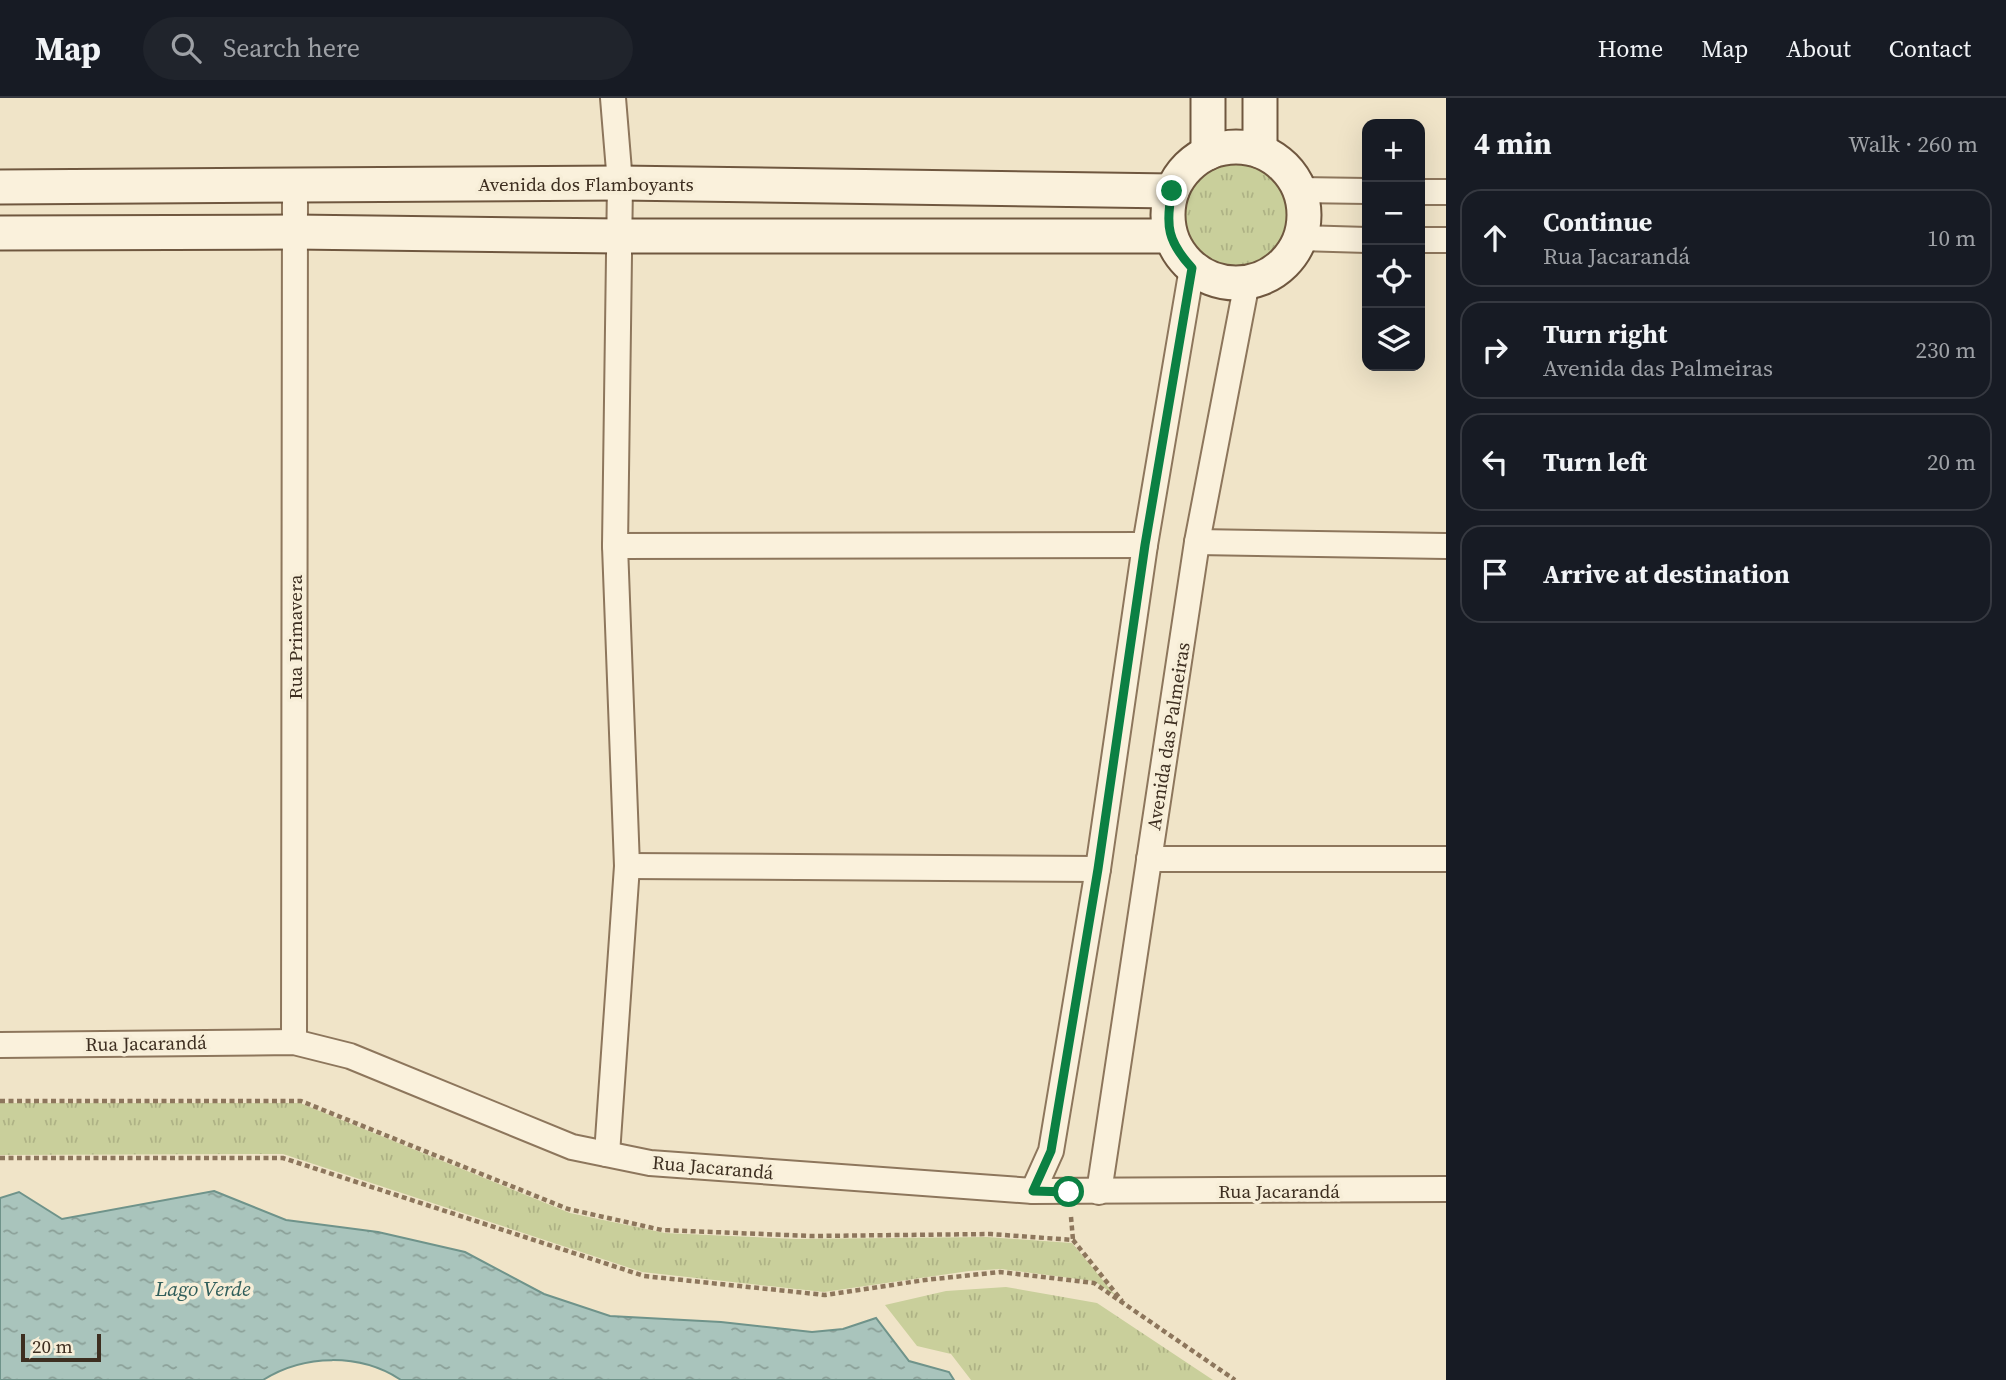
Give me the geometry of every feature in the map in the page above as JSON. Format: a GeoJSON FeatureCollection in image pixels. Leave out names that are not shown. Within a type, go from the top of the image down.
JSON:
{"type":"FeatureCollection","features":[{"type":"Feature","properties":{"kind":"street"},"geometry":{"type":"LineString","coordinates":[[607,1154],[627,866],[615,546],[620,183],[613,98]]}},
{"type":"Feature","properties":{"kind":"street"},"geometry":{"type":"LineString","coordinates":[[1208,98],[1208,153]]}},
{"type":"Feature","properties":{"kind":"street"},"geometry":{"type":"LineString","coordinates":[[1260,98],[1260,151]]}},
{"type":"Feature","properties":{"kind":"street"},"geometry":{"type":"LineString","coordinates":[[1225,147],[1260,151],[1277,160],[1290,174],[1299,190],[1304,214],[1300,238],[1288,259],[1270,274],[1247,282],[1224,283],[1202,275],[1179,254],[1171,236],[1167,214],[1172,191],[1192,162],[1208,153],[1225,147]]}},
{"type":"Feature","properties":{"kind":"street","name":"Avenida dos Flamboyants"},"geometry":{"type":"LineString","coordinates":[[0,187],[620,183],[1172,191]]}},
{"type":"Feature","properties":{"kind":"street","name":"Rua Primavera"},"geometry":{"type":"LineString","coordinates":[[294,1042],[295,185]]}},
{"type":"Feature","properties":{"kind":"street"},"geometry":{"type":"LineString","coordinates":[[1299,190],[1362,191]]}},
{"type":"Feature","properties":{"kind":"street"},"geometry":{"type":"LineString","coordinates":[[1425,192],[1446,192]]}},
{"type":"Feature","properties":{"kind":"street"},"geometry":{"type":"LineString","coordinates":[[0,233],[1171,236]]}},
{"type":"Feature","properties":{"kind":"street"},"geometry":{"type":"LineString","coordinates":[[1300,238],[1362,240]]}},
{"type":"Feature","properties":{"kind":"street"},"geometry":{"type":"LineString","coordinates":[[1425,240],[1446,240]]}},
{"type":"Feature","properties":{"kind":"street"},"geometry":{"type":"LineString","coordinates":[[1033,1191],[1051,1151],[1098,869],[1145,545],[1192,268]]}},
{"type":"Feature","properties":{"kind":"street","name":"Avenida das Palmeiras"},"geometry":{"type":"LineString","coordinates":[[1099,1192],[1198,542],[1247,282]]}},
{"type":"Feature","properties":{"kind":"street"},"geometry":{"type":"LineString","coordinates":[[1198,542],[1446,546]]}},
{"type":"Feature","properties":{"kind":"street"},"geometry":{"type":"LineString","coordinates":[[615,546],[1145,545]]}},
{"type":"Feature","properties":{"kind":"street"},"geometry":{"type":"LineString","coordinates":[[1149,859],[1446,859]]}},
{"type":"Feature","properties":{"kind":"street"},"geometry":{"type":"LineString","coordinates":[[627,866],[1098,869]]}},
{"type":"Feature","properties":{"kind":"street","name":"Rua Jacarandá"},"geometry":{"type":"LineString","coordinates":[[0,1045],[294,1042],[350,1056],[572,1147],[650,1163],[1033,1191],[1446,1189]]}},
{"type":"Feature","properties":{"kind":"path"},"geometry":{"type":"LineString","coordinates":[[0,1101],[301,1101],[568,1209],[663,1230],[812,1236],[991,1234],[1073,1240],[1127,1306]]}},
{"type":"Feature","properties":{"kind":"path"},"geometry":{"type":"LineString","coordinates":[[0,1158],[283,1158],[643,1276],[825,1295],[1000,1272],[1094,1283],[1235,1380]]}},
{"type":"Feature","properties":{"kind":"green space"},"geometry":{"type":"Polygon","coordinates":[[[1235,163],[1255,167],[1272,178],[1283,195],[1287,215],[1283,235],[1272,252],[1255,263],[1235,267],[1215,263],[1198,252],[1187,235],[1183,215],[1187,195],[1198,178],[1215,167],[1235,163]]]}},
{"type":"Feature","properties":{"kind":"green space"},"geometry":{"type":"Polygon","coordinates":[[[0,1103],[300,1103],[570,1213],[665,1233],[796,1239],[987,1237],[1072,1243],[1116,1296],[1094,1281],[1001,1269],[969,1271],[824,1292],[642,1272],[283,1154],[0,1155],[0,1103]]]}},
{"type":"Feature","properties":{"kind":"green space"},"geometry":{"type":"Polygon","coordinates":[[[1006,1287],[1097,1303],[1213,1380],[971,1380],[951,1354],[917,1346],[885,1305],[946,1291],[1006,1287]]]}},
{"type":"Feature","properties":{"kind":"water","name":"Lago Verde"},"geometry":{"type":"Polygon","coordinates":[[[214,1191],[286,1220],[378,1232],[465,1252],[544,1294],[610,1316],[721,1322],[812,1332],[843,1329],[876,1318],[909,1361],[949,1372],[954,1380],[401,1380],[368,1365],[332,1360],[296,1365],[263,1380],[0,1380],[0,1198],[19,1192],[62,1219],[214,1191]]]}},
{"type":"Feature","properties":{"kind":"route"},"geometry":{"type":"LineString","coordinates":[[1069,1192],[1033,1191],[1051,1151],[1098,869],[1145,545],[1192,268],[1179,254],[1171,236],[1167,214],[1172,191]]}}]}
